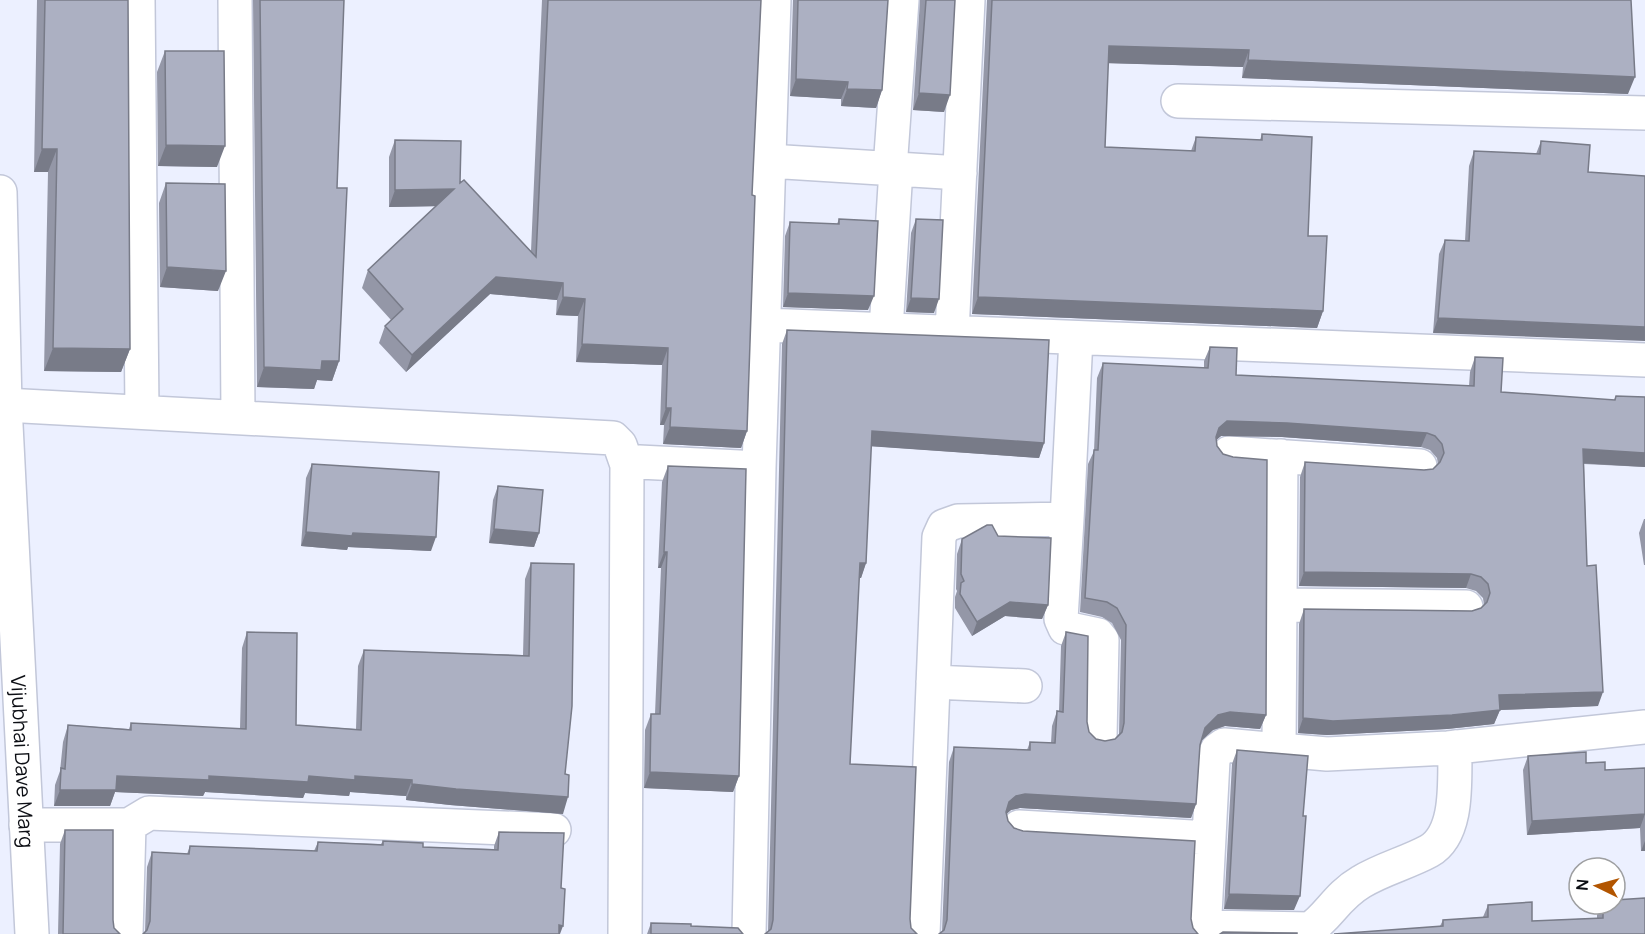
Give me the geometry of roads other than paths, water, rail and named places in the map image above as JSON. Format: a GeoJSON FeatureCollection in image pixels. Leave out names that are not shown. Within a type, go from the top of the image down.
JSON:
{"type":"FeatureCollection","features":[{"type":"Feature","properties":{"kind":"street"},"geometry":{"type":"LineString","coordinates":[[138,0],[142,412]]}},
{"type":"Feature","properties":{"kind":"street"},"geometry":{"type":"LineString","coordinates":[[235,0],[238,417]]}},
{"type":"Feature","properties":{"kind":"street"},"geometry":{"type":"LineString","coordinates":[[749,934],[759,468],[774,0]]}},
{"type":"Feature","properties":{"kind":"street"},"geometry":{"type":"LineString","coordinates":[[886,330],[902,0]]}},
{"type":"Feature","properties":{"kind":"street"},"geometry":{"type":"LineString","coordinates":[[952,333],[968,0]]}},
{"type":"Feature","properties":{"kind":"street"},"geometry":{"type":"LineString","coordinates":[[139,54],[171,53]]}},
{"type":"Feature","properties":{"kind":"street"},"geometry":{"type":"LineString","coordinates":[[203,53],[236,53]]}},
{"type":"Feature","properties":{"kind":"street"},"geometry":{"type":"LineString","coordinates":[[1178,101],[1645,113]]}},
{"type":"Feature","properties":{"kind":"street"},"geometry":{"type":"LineString","coordinates":[[769,161],[960,173]]}},
{"type":"Feature","properties":{"kind":"street"},"geometry":{"type":"LineString","coordinates":[[141,184],[173,185]]}},
{"type":"Feature","properties":{"kind":"street"},"geometry":{"type":"LineString","coordinates":[[205,185],[238,186]]}},
{"type":"Feature","properties":{"kind":"street","name":"Vijubhai Dave Marg"},"geometry":{"type":"LineString","coordinates":[[0,192],[4,405],[32,934]]}},
{"type":"Feature","properties":{"kind":"street"},"geometry":{"type":"LineString","coordinates":[[764,325],[1645,360]]}},
{"type":"Feature","properties":{"kind":"street"},"geometry":{"type":"LineString","coordinates":[[1076,338],[1061,619],[1065,628],[1098,635],[1102,640],[1100,737]]}},
{"type":"Feature","properties":{"kind":"street"},"geometry":{"type":"LineString","coordinates":[[4,405],[601,435],[613,438],[620,445],[627,465],[625,934]]}},
{"type":"Feature","properties":{"kind":"street"},"geometry":{"type":"LineString","coordinates":[[1229,453],[1420,466]]}},
{"type":"Feature","properties":{"kind":"street"},"geometry":{"type":"LineString","coordinates":[[1279,750],[1281,456]]}},
{"type":"Feature","properties":{"kind":"street"},"geometry":{"type":"LineString","coordinates":[[627,465],[639,462],[759,468]]}},
{"type":"Feature","properties":{"kind":"street"},"geometry":{"type":"LineString","coordinates":[[923,934],[939,537],[944,526],[958,521],[1067,519]]}},
{"type":"Feature","properties":{"kind":"street"},"geometry":{"type":"LineString","coordinates":[[1280,605],[1466,607]]}},
{"type":"Feature","properties":{"kind":"street"},"geometry":{"type":"LineString","coordinates":[[933,682],[1025,686]]}},
{"type":"Feature","properties":{"kind":"street"},"geometry":{"type":"LineString","coordinates":[[1455,747],[1452,812],[1443,837],[1431,850],[1363,880],[1343,894],[1318,924],[1310,929],[1204,930],[1213,760],[1217,750],[1224,745],[1327,754],[1455,747],[1645,727]]}},
{"type":"Feature","properties":{"kind":"street"},"geometry":{"type":"LineString","coordinates":[[26,825],[129,825],[149,813],[554,830]]}},
{"type":"Feature","properties":{"kind":"street"},"geometry":{"type":"LineString","coordinates":[[126,934],[129,825]]}},
{"type":"Feature","properties":{"kind":"street"},"geometry":{"type":"LineString","coordinates":[[1019,827],[1209,838]]}}]}
